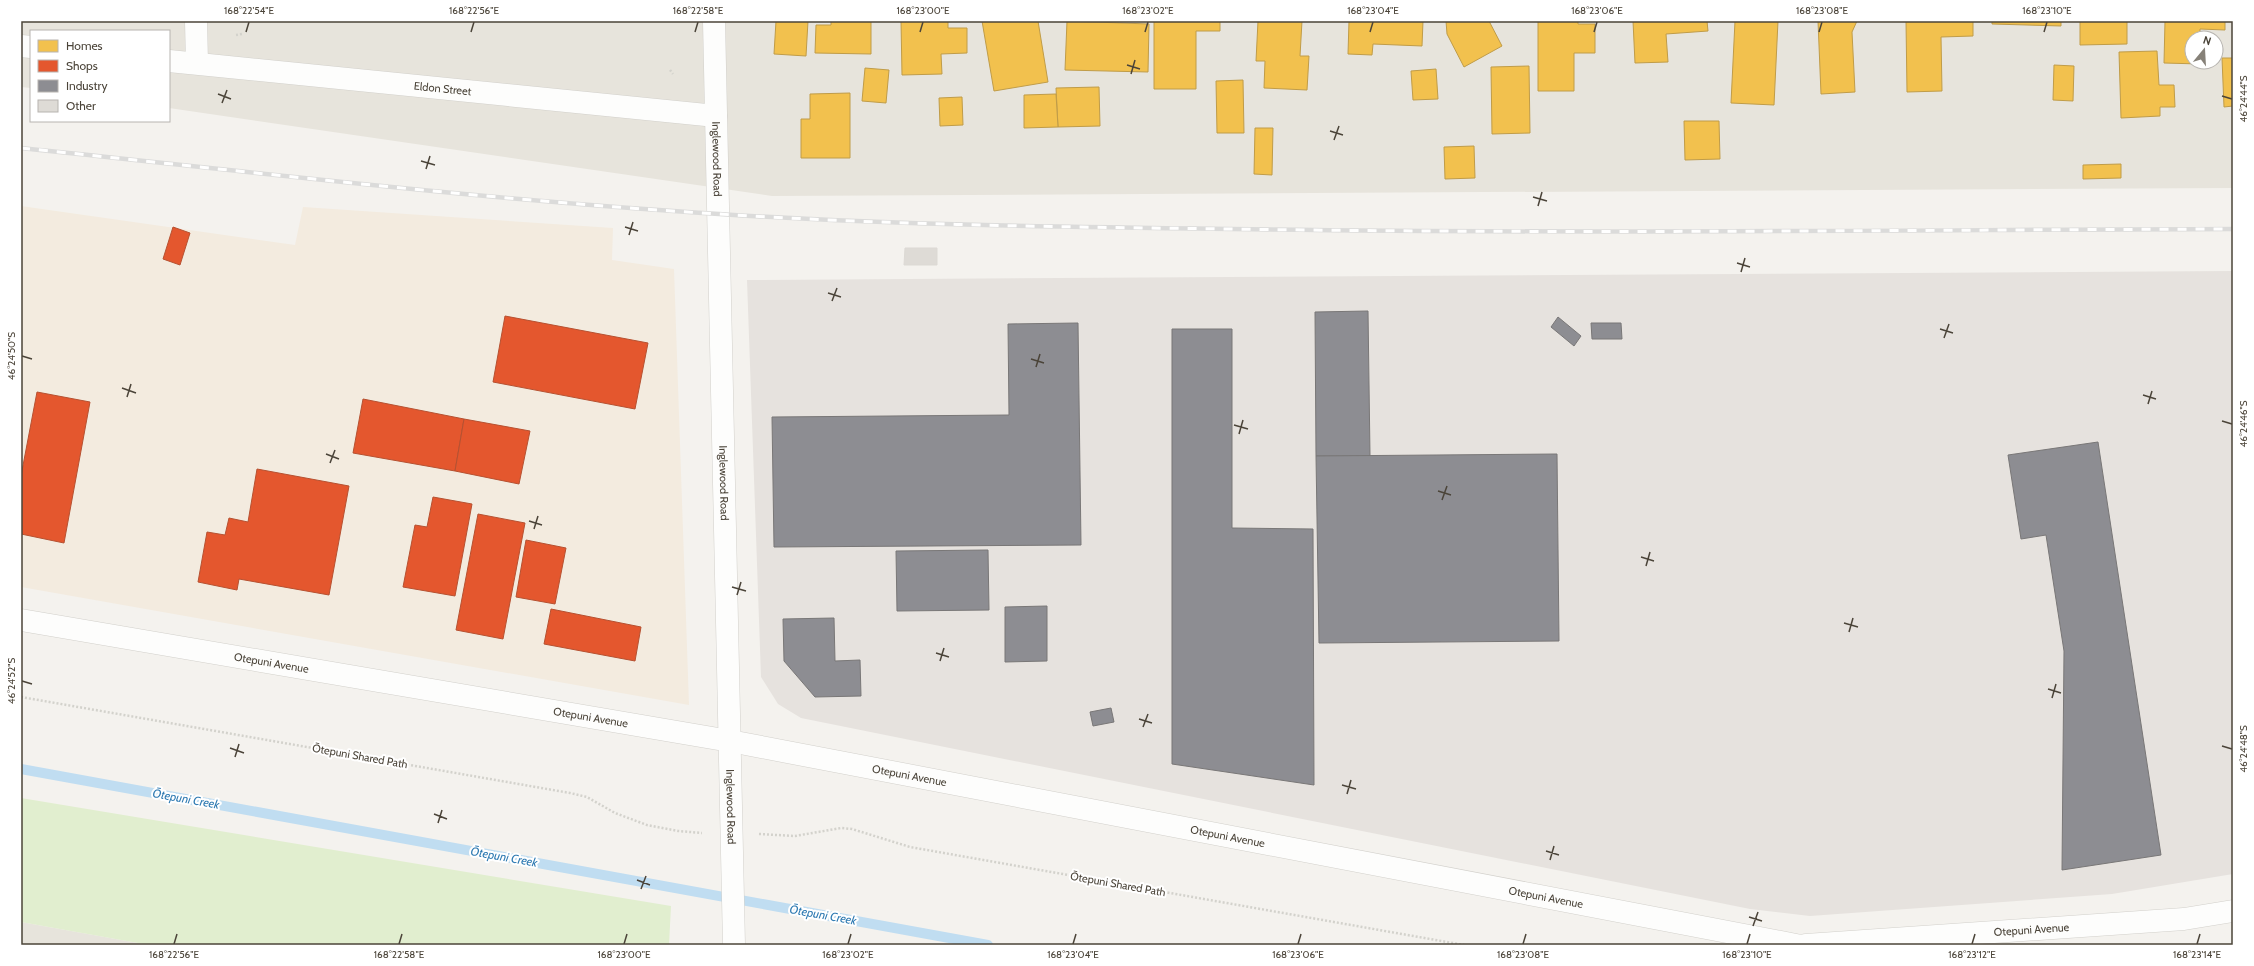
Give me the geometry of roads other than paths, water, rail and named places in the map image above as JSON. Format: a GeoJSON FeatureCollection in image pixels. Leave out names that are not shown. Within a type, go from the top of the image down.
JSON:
{"type":"FeatureCollection","features":[{"type":"Feature","properties":{"kind":"street"},"geometry":{"type":"LineString","coordinates":[[196,21],[197,63]]}},
{"type":"Feature","properties":{"kind":"street","name":"Inglewood Road"},"geometry":{"type":"LineString","coordinates":[[714,21],[734,945]]}},
{"type":"Feature","properties":{"kind":"street","name":"Eldon Street"},"geometry":{"type":"LineString","coordinates":[[170,61],[716,116]]}},
{"type":"Feature","properties":{"kind":"street","name":"Otepuni Avenue"},"geometry":{"type":"LineString","coordinates":[[21,620],[730,742],[1796,945]]}},
{"type":"Feature","properties":{"kind":"street","name":"Otepuni Avenue"},"geometry":{"type":"LineString","coordinates":[[1806,945],[2184,918],[2233,911]]}},
{"type":"Feature","properties":{"kind":"waterway","name":"Ōtepuni Creek"},"geometry":{"type":"LineString","coordinates":[[21,769],[988,945]]}},
{"type":"Feature","properties":{"kind":"railway"},"geometry":{"type":"LineString","coordinates":[[21,148],[370,185],[544,201],[719,214],[847,221],[975,225],[1482,231],[2233,229]]}}]}
